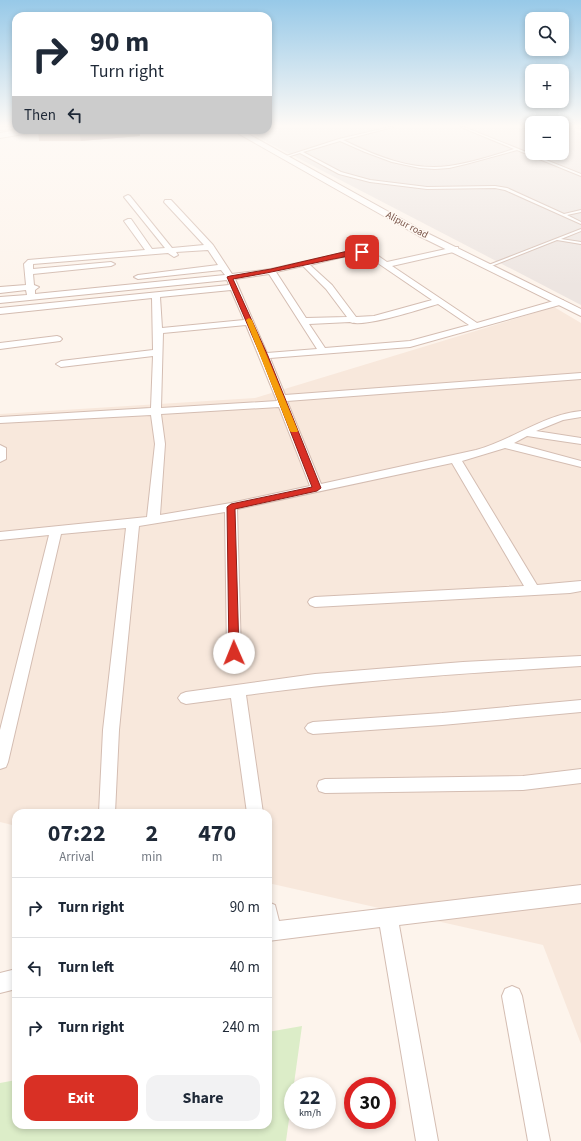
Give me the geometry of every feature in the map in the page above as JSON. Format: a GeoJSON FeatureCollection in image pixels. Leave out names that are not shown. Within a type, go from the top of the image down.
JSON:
{"type":"FeatureCollection","features":[{"type":"Feature","properties":{"kind":"street","name":"Alipur road"},"geometry":{"type":"LineString","coordinates":[[327,180],[422,234],[455,249],[581,313]]}},
{"type":"Feature","properties":{"kind":"street"},"geometry":{"type":"LineString","coordinates":[[128,197],[176,257]]}},
{"type":"Feature","properties":{"kind":"street"},"geometry":{"type":"LineString","coordinates":[[168,202],[212,250],[230,277],[250,322],[317,488]]}},
{"type":"Feature","properties":{"kind":"street"},"geometry":{"type":"LineString","coordinates":[[128,221],[150,252]]}},
{"type":"Feature","properties":{"kind":"street"},"geometry":{"type":"LineString","coordinates":[[385,265],[455,249]]}},
{"type":"Feature","properties":{"kind":"street"},"geometry":{"type":"LineString","coordinates":[[30,292],[29,263],[31,262],[150,252],[212,250]]}},
{"type":"Feature","properties":{"kind":"street"},"geometry":{"type":"LineString","coordinates":[[29,272],[176,257],[212,250]]}},
{"type":"Feature","properties":{"kind":"street"},"geometry":{"type":"LineString","coordinates":[[0,290],[30,292],[230,277],[271,271],[348,253],[362,252],[368,253],[476,326]]}},
{"type":"Feature","properties":{"kind":"street"},"geometry":{"type":"LineString","coordinates":[[304,263],[329,287],[354,321]]}},
{"type":"Feature","properties":{"kind":"street"},"geometry":{"type":"LineString","coordinates":[[105,281],[224,267]]}},
{"type":"Feature","properties":{"kind":"street"},"geometry":{"type":"LineString","coordinates":[[271,271],[322,350]]}},
{"type":"Feature","properties":{"kind":"street"},"geometry":{"type":"LineString","coordinates":[[0,300],[30,292],[44,286]]}},
{"type":"Feature","properties":{"kind":"street"},"geometry":{"type":"LineString","coordinates":[[0,318],[4,311],[235,287]]}},
{"type":"Feature","properties":{"kind":"street"},"geometry":{"type":"LineString","coordinates":[[153,520],[160,444],[156,412],[158,332],[156,295]]}},
{"type":"Feature","properties":{"kind":"street"},"geometry":{"type":"LineString","coordinates":[[304,321],[354,321],[386,317],[439,301]]}},
{"type":"Feature","properties":{"kind":"street"},"geometry":{"type":"LineString","coordinates":[[264,356],[322,350],[410,344],[560,302]]}},
{"type":"Feature","properties":{"kind":"street"},"geometry":{"type":"LineString","coordinates":[[158,332],[250,322]]}},
{"type":"Feature","properties":{"kind":"street"},"geometry":{"type":"LineString","coordinates":[[0,346],[57,339]]}},
{"type":"Feature","properties":{"kind":"street"},"geometry":{"type":"LineString","coordinates":[[61,364],[158,352]]}},
{"type":"Feature","properties":{"kind":"street"},"geometry":{"type":"LineString","coordinates":[[0,420],[156,412],[581,376]]}},
{"type":"Feature","properties":{"kind":"street"},"geometry":{"type":"LineString","coordinates":[[0,536],[133,523],[231,507],[487,451],[557,418],[568,414],[581,414]]}},
{"type":"Feature","properties":{"kind":"street"},"geometry":{"type":"LineString","coordinates":[[526,433],[581,441]]}},
{"type":"Feature","properties":{"kind":"street"},"geometry":{"type":"LineString","coordinates":[[504,444],[581,464]]}},
{"type":"Feature","properties":{"kind":"street"},"geometry":{"type":"LineString","coordinates":[[455,459],[533,590]]}},
{"type":"Feature","properties":{"kind":"street"},"geometry":{"type":"LineString","coordinates":[[231,507],[234,653]]}},
{"type":"Feature","properties":{"kind":"street"},"geometry":{"type":"LineString","coordinates":[[107,809],[111,730],[133,523]]}},
{"type":"Feature","properties":{"kind":"street"},"geometry":{"type":"LineString","coordinates":[[0,762],[56,531]]}},
{"type":"Feature","properties":{"kind":"street"},"geometry":{"type":"LineString","coordinates":[[315,602],[570,588],[581,586]]}},
{"type":"Feature","properties":{"kind":"street"},"geometry":{"type":"LineString","coordinates":[[186,698],[315,680],[463,668],[581,662]]}},
{"type":"Feature","properties":{"kind":"street"},"geometry":{"type":"LineString","coordinates":[[238,690],[254,809]]}},
{"type":"Feature","properties":{"kind":"street"},"geometry":{"type":"LineString","coordinates":[[313,728],[442,719],[581,706]]}},
{"type":"Feature","properties":{"kind":"street"},"geometry":{"type":"LineString","coordinates":[[325,786],[523,783],[581,776]]}},
{"type":"Feature","properties":{"kind":"street"},"geometry":{"type":"LineString","coordinates":[[272,932],[581,894]]}},
{"type":"Feature","properties":{"kind":"street"},"geometry":{"type":"LineString","coordinates":[[388,917],[427,1141]]}},
{"type":"Feature","properties":{"kind":"street"},"geometry":{"type":"LineString","coordinates":[[0,983],[12,979]]}},
{"type":"Feature","properties":{"kind":"street"},"geometry":{"type":"LineString","coordinates":[[512,996],[539,1141]]}},
{"type":"Feature","properties":{"kind":"lane"},"geometry":{"type":"LineString","coordinates":[[369,180],[388,184],[427,188],[494,187],[506,189],[581,223]]}},
{"type":"Feature","properties":{"kind":"lane"},"geometry":{"type":"LineString","coordinates":[[564,214],[581,210]]}},
{"type":"Feature","properties":{"kind":"lane"},"geometry":{"type":"LineString","coordinates":[[488,266],[581,230]]}},
{"type":"Feature","properties":{"kind":"lane"},"geometry":{"type":"LineString","coordinates":[[558,240],[581,243]]}},
{"type":"Feature","properties":{"kind":"shaded area"},"geometry":{"type":"Polygon","coordinates":[[[341,180],[581,180],[581,305],[341,180]]]}},
{"type":"Feature","properties":{"kind":"shaded area"},"geometry":{"type":"Polygon","coordinates":[[[554,307],[581,323],[581,1044],[543,945],[272,884],[272,809],[12,809],[12,825],[0,822],[0,414],[255,398],[554,307]]]}},
{"type":"Feature","properties":{"kind":"green space"},"geometry":{"type":"Polygon","coordinates":[[[302,1026],[295,1077],[284,1077],[284,1129],[288,1129],[286,1141],[0,1141],[0,1083],[12,1081],[12,1129],[272,1129],[272,1031],[302,1026]]]}},
{"type":"Feature","properties":{"kind":"slow traffic"},"geometry":{"type":"LineString","coordinates":[[249,320],[294,431]]}},
{"type":"Feature","properties":{"kind":"route"},"geometry":{"type":"LineString","coordinates":[[234,653],[231,507],[317,488],[264,356],[230,277],[256,274],[348,253],[362,252]]}}]}
